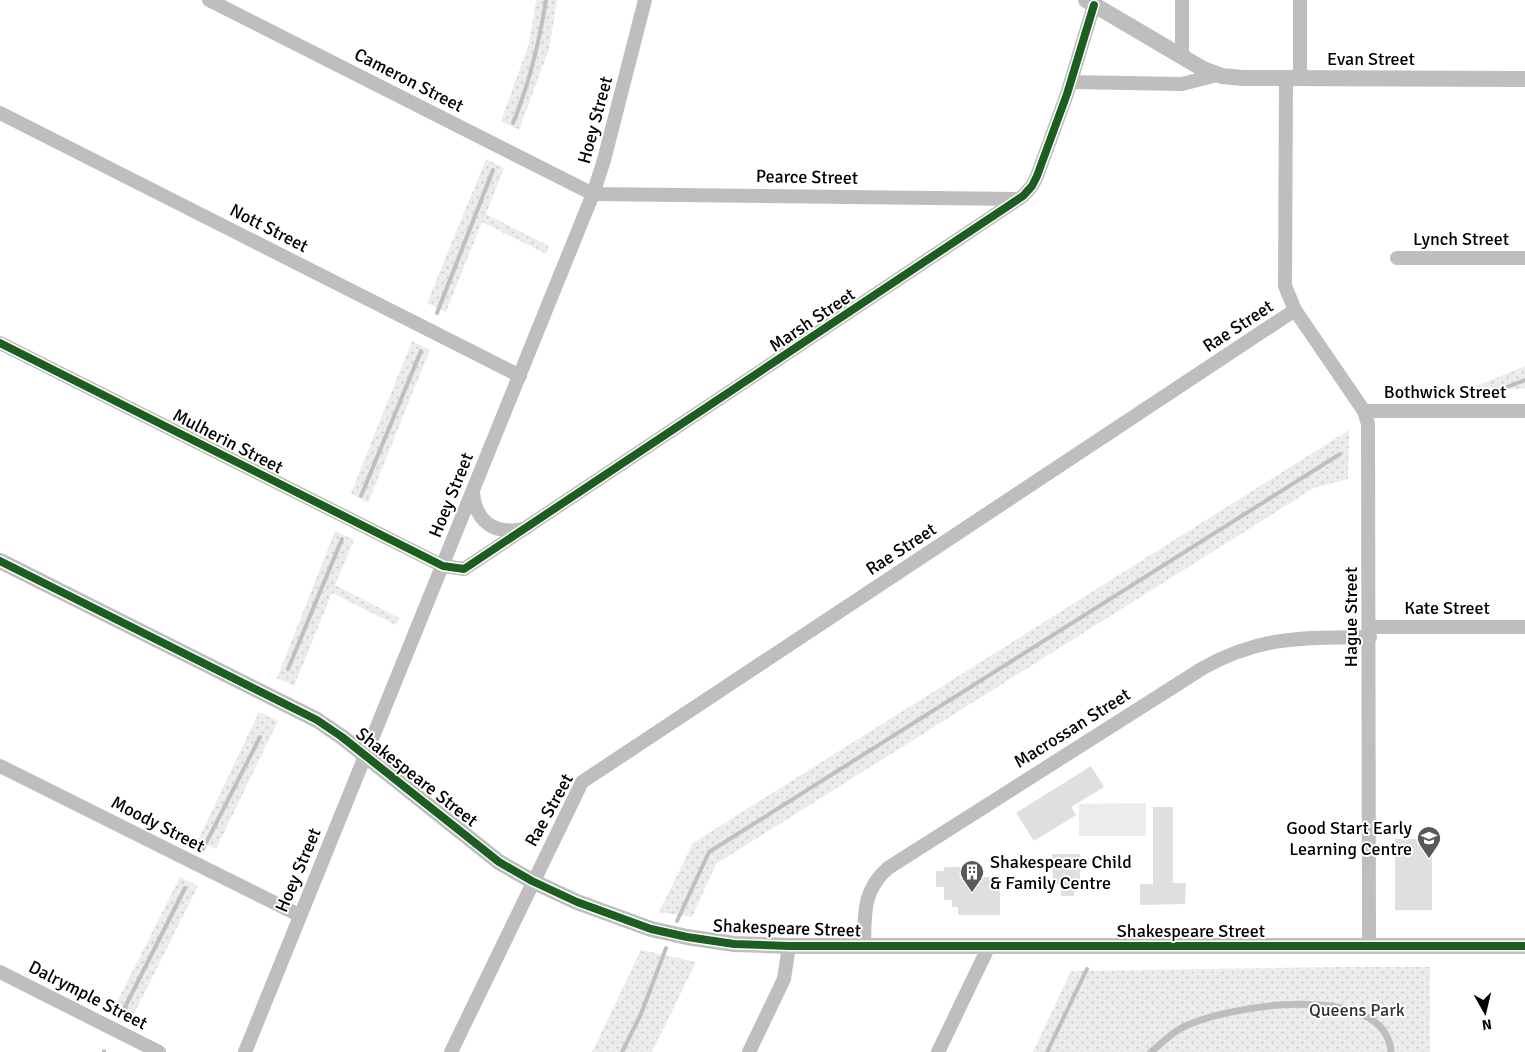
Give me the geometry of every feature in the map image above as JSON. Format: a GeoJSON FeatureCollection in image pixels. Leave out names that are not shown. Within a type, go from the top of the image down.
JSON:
{"type":"FeatureCollection","features":[{"type":"Feature","properties":{"kind":"street","name":"Cameron Street"},"geometry":{"type":"LineString","coordinates":[[209,0],[593,194]]}},
{"type":"Feature","properties":{"kind":"street","name":"Hoey Street"},"geometry":{"type":"LineString","coordinates":[[245,1052],[593,194],[604,160],[645,0]]}},
{"type":"Feature","properties":{"kind":"street"},"geometry":{"type":"LineString","coordinates":[[1182,0],[1182,56]]}},
{"type":"Feature","properties":{"kind":"street","name":"Rae Street"},"geometry":{"type":"LineString","coordinates":[[451,1052],[532,881],[582,782],[1295,310],[1285,286],[1293,79],[1300,0]]}},
{"type":"Feature","properties":{"kind":"street","name":"Evan Street"},"geometry":{"type":"LineString","coordinates":[[1090,3],[1182,56],[1217,74],[1234,78],[1525,79]]}},
{"type":"Feature","properties":{"kind":"street","name":"Marsh Street"},"geometry":{"type":"LineString","coordinates":[[443,566],[458,570],[466,568],[1020,199],[1034,182],[1071,82],[1090,3]]}},
{"type":"Feature","properties":{"kind":"street","name":"Evan Street"},"geometry":{"type":"LineString","coordinates":[[1071,82],[1182,84],[1217,74]]}},
{"type":"Feature","properties":{"kind":"street","name":"Nott Street"},"geometry":{"type":"LineString","coordinates":[[0,113],[520,376]]}},
{"type":"Feature","properties":{"kind":"street","name":"Pearce Street"},"geometry":{"type":"LineString","coordinates":[[593,194],[1020,199]]}},
{"type":"Feature","properties":{"kind":"street","name":"Lynch Street"},"geometry":{"type":"LineString","coordinates":[[1397,258],[1525,258]]}},
{"type":"Feature","properties":{"kind":"street","name":"Hague Street"},"geometry":{"type":"LineString","coordinates":[[1295,310],[1364,411],[1368,432],[1370,632],[1369,946]]}},
{"type":"Feature","properties":{"kind":"street","name":"Mulherin Street"},"geometry":{"type":"LineString","coordinates":[[0,344],[443,566]]}},
{"type":"Feature","properties":{"kind":"street","name":"Bothwick Street"},"geometry":{"type":"LineString","coordinates":[[1364,411],[1525,411]]}},
{"type":"Feature","properties":{"kind":"street"},"geometry":{"type":"LineString","coordinates":[[473,491],[479,515],[490,527],[513,531],[529,527]]}},
{"type":"Feature","properties":{"kind":"street","name":"Shakespeare Street"},"geometry":{"type":"LineString","coordinates":[[0,561],[317,720],[366,756],[490,855],[532,881],[598,911],[651,929],[734,944],[790,946],[1525,946]]}},
{"type":"Feature","properties":{"kind":"street","name":"Kate Street"},"geometry":{"type":"LineString","coordinates":[[1370,632],[1525,627]]}},
{"type":"Feature","properties":{"kind":"street","name":"Macrossan Street"},"geometry":{"type":"LineString","coordinates":[[864,946],[868,895],[878,878],[888,868],[1203,668],[1241,650],[1280,639],[1370,632]]}},
{"type":"Feature","properties":{"kind":"street","name":"Moody Street"},"geometry":{"type":"LineString","coordinates":[[0,766],[299,915]]}},
{"type":"Feature","properties":{"kind":"street"},"geometry":{"type":"LineString","coordinates":[[749,1052],[784,979],[790,946]]}},
{"type":"Feature","properties":{"kind":"street"},"geometry":{"type":"LineString","coordinates":[[938,1052],[989,946]]}},
{"type":"Feature","properties":{"kind":"street","name":"Dalrymple Street"},"geometry":{"type":"LineString","coordinates":[[0,972],[159,1052]]}},
{"type":"Feature","properties":{"kind":"lane"},"geometry":{"type":"LineString","coordinates":[[1151,1052],[1178,1030],[1219,1015],[1269,1005],[1343,1007],[1356,1011],[1373,1020],[1387,1033],[1391,1052]]}},
{"type":"Feature","properties":{"kind":"green space"},"geometry":{"type":"Polygon","coordinates":[[[536,0],[557,0],[549,49],[519,130],[501,121],[529,44],[536,0]]]}},
{"type":"Feature","properties":{"kind":"green space"},"geometry":{"type":"Polygon","coordinates":[[[486,159],[504,168],[486,214],[549,246],[546,254],[482,222],[446,312],[427,303],[486,159]]]}},
{"type":"Feature","properties":{"kind":"green space"},"geometry":{"type":"Polygon","coordinates":[[[412,341],[430,350],[368,503],[351,493],[412,341]]]}},
{"type":"Feature","properties":{"kind":"green space"},"geometry":{"type":"Polygon","coordinates":[[[1525,366],[1525,389],[1474,387],[1525,366]]]}},
{"type":"Feature","properties":{"kind":"green space"},"geometry":{"type":"Polygon","coordinates":[[[1349,430],[1348,479],[1314,488],[716,864],[692,917],[659,912],[693,843],[1349,430]]]}},
{"type":"Feature","properties":{"kind":"green space"},"geometry":{"type":"Polygon","coordinates":[[[335,531],[354,540],[335,585],[399,618],[396,625],[332,593],[294,686],[277,678],[335,531]]]}},
{"type":"Feature","properties":{"kind":"green space"},"geometry":{"type":"Polygon","coordinates":[[[259,712],[278,721],[216,849],[198,840],[259,712]]]}},
{"type":"Feature","properties":{"kind":"green space"},"geometry":{"type":"Polygon","coordinates":[[[1146,803],[1146,836],[1079,836],[1079,804],[1146,803]]]}},
{"type":"Feature","properties":{"kind":"green space"},"geometry":{"type":"Polygon","coordinates":[[[180,877],[198,886],[134,1014],[116,1004],[180,877]]]}},
{"type":"Feature","properties":{"kind":"green space"},"geometry":{"type":"Polygon","coordinates":[[[641,950],[696,962],[652,1052],[592,1052],[641,950]]]}},
{"type":"Feature","properties":{"kind":"green space","name":"Queens Park"},"geometry":{"type":"Polygon","coordinates":[[[1430,967],[1430,1052],[1033,1052],[1071,971],[1430,967]]]}},
{"type":"Feature","properties":{"kind":"building"},"geometry":{"type":"Polygon","coordinates":[[[1091,766],[1104,787],[1071,807],[1076,815],[1034,841],[1016,813],[1091,766]]]}},
{"type":"Feature","properties":{"kind":"building"},"geometry":{"type":"Polygon","coordinates":[[[1153,807],[1173,807],[1173,883],[1186,883],[1185,904],[1140,905],[1140,884],[1153,884],[1153,807]]]}},
{"type":"Feature","properties":{"kind":"building"},"geometry":{"type":"Polygon","coordinates":[[[1395,839],[1432,839],[1432,910],[1395,910],[1395,839]]]}},
{"type":"Feature","properties":{"kind":"building"},"geometry":{"type":"Polygon","coordinates":[[[1052,854],[1080,854],[1080,884],[1074,884],[1074,896],[1061,896],[1061,884],[1053,884],[1052,854]]]}},
{"type":"Feature","properties":{"kind":"building","name":"Shakespeare Child & Family Centre"},"geometry":{"type":"Polygon","coordinates":[[[944,867],[973,867],[973,877],[995,877],[995,885],[1000,885],[1000,915],[958,915],[958,907],[952,907],[952,900],[944,900],[944,887],[936,887],[936,871],[944,871],[944,867]]]}},
{"type":"Feature","properties":{"kind":"waterway"},"geometry":{"type":"LineString","coordinates":[[513,123],[533,63],[546,0]]}},
{"type":"Feature","properties":{"kind":"waterway"},"geometry":{"type":"LineString","coordinates":[[437,313],[493,170]]}},
{"type":"Feature","properties":{"kind":"waterway"},"geometry":{"type":"LineString","coordinates":[[361,496],[421,351]]}},
{"type":"Feature","properties":{"kind":"waterway"},"geometry":{"type":"LineString","coordinates":[[1507,387],[1525,380]]}},
{"type":"Feature","properties":{"kind":"waterway"},"geometry":{"type":"LineString","coordinates":[[677,921],[709,852],[1340,454]]}},
{"type":"Feature","properties":{"kind":"waterway"},"geometry":{"type":"LineString","coordinates":[[288,669],[342,539]]}},
{"type":"Feature","properties":{"kind":"waterway"},"geometry":{"type":"LineString","coordinates":[[203,849],[260,737]]}},
{"type":"Feature","properties":{"kind":"waterway"},"geometry":{"type":"LineString","coordinates":[[122,1013],[185,888]]}},
{"type":"Feature","properties":{"kind":"waterway"},"geometry":{"type":"LineString","coordinates":[[622,1052],[641,1014],[666,948]]}},
{"type":"Feature","properties":{"kind":"waterway"},"geometry":{"type":"LineString","coordinates":[[1047,1052],[1087,969]]}},
{"type":"Feature","properties":{"kind":"cycle path"},"geometry":{"type":"LineString","coordinates":[[0,343],[443,566],[464,569],[1023,196],[1032,186],[1037,176],[1067,94],[1094,5]]}},
{"type":"Feature","properties":{"kind":"cycle path"},"geometry":{"type":"LineString","coordinates":[[0,561],[317,720],[342,737],[499,862],[532,881],[577,902],[651,929],[734,944],[789,946],[1525,946]]}},
{"type":"Feature","properties":{"kind":"place","name":"Good Start Early Learning Centre"},"geometry":{"type":"Point","coordinates":[1429,859]}},
{"type":"Feature","properties":{"kind":"place","name":"Shakespeare Child & Family Centre"},"geometry":{"type":"Point","coordinates":[972,893]}}]}
